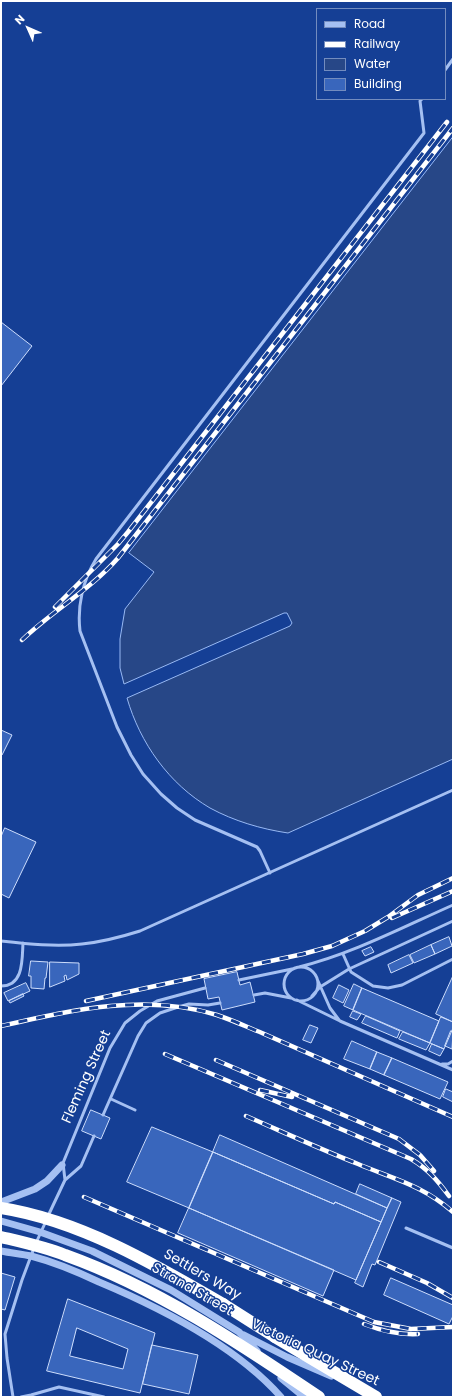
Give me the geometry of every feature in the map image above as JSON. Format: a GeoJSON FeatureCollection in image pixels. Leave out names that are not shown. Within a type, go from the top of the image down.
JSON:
{"type":"FeatureCollection","features":[{"type":"Feature","properties":{"kind":"highway","name":"Settlers Way"},"geometry":{"type":"LineString","coordinates":[[1,1208],[41,1217],[79,1230],[165,1270],[376,1397]]}},
{"type":"Feature","properties":{"kind":"highway"},"geometry":{"type":"LineString","coordinates":[[1,1237],[65,1254],[106,1271],[150,1292],[253,1352],[320,1397]]}},
{"type":"Feature","properties":{"kind":"street"},"geometry":{"type":"LineString","coordinates":[[1,1202],[35,1189],[47,1181],[62,1165]]}},
{"type":"Feature","properties":{"kind":"street","name":"Strand Street"},"geometry":{"type":"LineString","coordinates":[[1,1221],[40,1232],[92,1251],[170,1290],[239,1332],[281,1377],[304,1397]]}},
{"type":"Feature","properties":{"kind":"street"},"geometry":{"type":"LineString","coordinates":[[1,1251],[31,1256],[81,1274],[130,1295],[170,1316],[230,1353],[257,1373],[281,1397]]}},
{"type":"Feature","properties":{"kind":"street","name":"Victoria Quay Street"},"geometry":{"type":"LineString","coordinates":[[239,1332],[287,1357],[380,1397]]}},
{"type":"Feature","properties":{"kind":"lane"},"geometry":{"type":"LineString","coordinates":[[446,69],[453,59]]}},
{"type":"Feature","properties":{"kind":"lane"},"geometry":{"type":"LineString","coordinates":[[270,873],[257,847],[195,820],[177,808],[161,794],[144,774],[131,755],[118,727],[80,631],[79,618],[83,588],[90,569],[96,559],[424,133],[421,100]]}},
{"type":"Feature","properties":{"kind":"lane"},"geometry":{"type":"LineString","coordinates":[[1,941],[65,945],[83,944],[122,937],[140,931],[453,790]]}},
{"type":"Feature","properties":{"kind":"lane"},"geometry":{"type":"LineString","coordinates":[[239,980],[320,962],[343,954],[453,905]]}},
{"type":"Feature","properties":{"kind":"lane"},"geometry":{"type":"LineString","coordinates":[[297,1000],[302,1000],[312,996],[320,987],[349,969],[453,920]]}},
{"type":"Feature","properties":{"kind":"lane"},"geometry":{"type":"LineString","coordinates":[[1,986],[14,982],[19,975],[23,957],[23,943]]}},
{"type":"Feature","properties":{"kind":"lane"},"geometry":{"type":"LineString","coordinates":[[343,954],[349,969],[355,975],[373,986],[388,988],[402,985],[453,959]]}},
{"type":"Feature","properties":{"kind":"lane"},"geometry":{"type":"LineString","coordinates":[[298,967],[308,968],[316,977],[330,1008],[340,1021]]}},
{"type":"Feature","properties":{"kind":"lane"},"geometry":{"type":"LineString","coordinates":[[292,998],[288,995],[284,984],[287,973],[293,968]]}},
{"type":"Feature","properties":{"kind":"lane"},"geometry":{"type":"LineString","coordinates":[[312,996],[317,987],[316,977]]}},
{"type":"Feature","properties":{"kind":"lane","name":"Fleming Street"},"geometry":{"type":"LineString","coordinates":[[62,1165],[110,1048],[125,1023],[140,1010],[157,1001],[205,988]]}},
{"type":"Feature","properties":{"kind":"lane"},"geometry":{"type":"LineString","coordinates":[[254,995],[265,993],[292,998],[340,1021],[453,1070]]}},
{"type":"Feature","properties":{"kind":"lane"},"geometry":{"type":"LineString","coordinates":[[103,1115],[138,1036],[150,1020],[160,1013],[183,1006],[220,1003]]}},
{"type":"Feature","properties":{"kind":"lane"},"geometry":{"type":"LineString","coordinates":[[438,1064],[448,1064],[453,1061]]}},
{"type":"Feature","properties":{"kind":"lane"},"geometry":{"type":"LineString","coordinates":[[111,1099],[136,1110]]}},
{"type":"Feature","properties":{"kind":"lane"},"geometry":{"type":"LineString","coordinates":[[13,1397],[6,1358],[5,1334],[22,1280],[40,1232],[65,1180],[81,1166],[94,1136]]}},
{"type":"Feature","properties":{"kind":"lane"},"geometry":{"type":"LineString","coordinates":[[62,1165],[65,1180]]}},
{"type":"Feature","properties":{"kind":"lane"},"geometry":{"type":"LineString","coordinates":[[406,1228],[453,1248]]}},
{"type":"Feature","properties":{"kind":"lane"},"geometry":{"type":"LineString","coordinates":[[21,1397],[31,1396],[59,1387],[104,1397]]}},
{"type":"Feature","properties":{"kind":"water"},"geometry":{"type":"Polygon","coordinates":[[[453,137],[453,759],[288,833],[258,827],[238,821],[210,808],[195,798],[169,775],[148,746],[133,715],[127,698],[290,626],[292,623],[287,613],[284,613],[124,684],[120,668],[120,639],[125,609],[154,572],[129,553],[453,137]]]}},
{"type":"Feature","properties":{"kind":"building"},"geometry":{"type":"Polygon","coordinates":[[[1,322],[32,346],[1,386],[1,322]]]}},
{"type":"Feature","properties":{"kind":"building"},"geometry":{"type":"Polygon","coordinates":[[[1,730],[12,735],[2,755],[1,755],[1,730]]]}},
{"type":"Feature","properties":{"kind":"building"},"geometry":{"type":"Polygon","coordinates":[[[5,828],[36,842],[9,898],[1,894],[1,837],[5,828]]]}},
{"type":"Feature","properties":{"kind":"building"},"geometry":{"type":"Polygon","coordinates":[[[449,937],[452,946],[435,954],[431,945],[449,937]]]}},
{"type":"Feature","properties":{"kind":"building"},"geometry":{"type":"Polygon","coordinates":[[[431,945],[435,954],[414,963],[410,955],[431,945]]]}},
{"type":"Feature","properties":{"kind":"building"},"geometry":{"type":"Polygon","coordinates":[[[371,947],[374,952],[365,956],[362,951],[371,947]]]}},
{"type":"Feature","properties":{"kind":"building"},"geometry":{"type":"Polygon","coordinates":[[[409,955],[413,963],[391,973],[388,965],[409,955]]]}},
{"type":"Feature","properties":{"kind":"building"},"geometry":{"type":"Polygon","coordinates":[[[31,961],[48,962],[44,989],[31,988],[31,976],[29,976],[31,961]]]}},
{"type":"Feature","properties":{"kind":"building"},"geometry":{"type":"Polygon","coordinates":[[[50,962],[79,963],[79,974],[67,980],[66,975],[64,976],[65,981],[50,987],[50,962]]]}},
{"type":"Feature","properties":{"kind":"building"},"geometry":{"type":"Polygon","coordinates":[[[237,972],[240,985],[250,982],[255,1002],[222,1010],[219,997],[208,999],[204,979],[237,972]]]}},
{"type":"Feature","properties":{"kind":"building"},"geometry":{"type":"Polygon","coordinates":[[[453,976],[453,1022],[436,1014],[453,976]]]}},
{"type":"Feature","properties":{"kind":"building"},"geometry":{"type":"Polygon","coordinates":[[[26,983],[30,991],[8,1001],[4,993],[26,983]]]}},
{"type":"Feature","properties":{"kind":"building"},"geometry":{"type":"Polygon","coordinates":[[[354,984],[362,988],[353,1010],[344,1006],[354,984]]]}},
{"type":"Feature","properties":{"kind":"building"},"geometry":{"type":"Polygon","coordinates":[[[339,985],[349,990],[343,1003],[333,998],[339,985]]]}},
{"type":"Feature","properties":{"kind":"building"},"geometry":{"type":"Polygon","coordinates":[[[362,988],[439,1021],[430,1043],[353,1010],[362,988]]]}},
{"type":"Feature","properties":{"kind":"building"},"geometry":{"type":"Polygon","coordinates":[[[23,994],[24,996],[10,1003],[9,1001],[23,994]]]}},
{"type":"Feature","properties":{"kind":"building"},"geometry":{"type":"Polygon","coordinates":[[[353,1011],[361,1014],[357,1020],[350,1017],[353,1011]]]}},
{"type":"Feature","properties":{"kind":"building"},"geometry":{"type":"Polygon","coordinates":[[[366,1016],[400,1031],[397,1038],[362,1023],[366,1016]]]}},
{"type":"Feature","properties":{"kind":"building"},"geometry":{"type":"Polygon","coordinates":[[[441,1017],[453,1022],[453,1028],[444,1049],[430,1043],[441,1017]]]}},
{"type":"Feature","properties":{"kind":"building"},"geometry":{"type":"Polygon","coordinates":[[[310,1025],[318,1028],[311,1043],[303,1040],[310,1025]]]}},
{"type":"Feature","properties":{"kind":"building"},"geometry":{"type":"Polygon","coordinates":[[[451,1031],[453,1032],[452,1049],[445,1046],[451,1031]]]}},
{"type":"Feature","properties":{"kind":"building"},"geometry":{"type":"Polygon","coordinates":[[[403,1032],[430,1043],[426,1050],[399,1039],[403,1032]]]}},
{"type":"Feature","properties":{"kind":"building"},"geometry":{"type":"Polygon","coordinates":[[[352,1041],[377,1052],[370,1069],[344,1059],[352,1041]]]}},
{"type":"Feature","properties":{"kind":"building"},"geometry":{"type":"Polygon","coordinates":[[[432,1044],[444,1049],[440,1056],[429,1051],[432,1044]]]}},
{"type":"Feature","properties":{"kind":"building"},"geometry":{"type":"Polygon","coordinates":[[[377,1052],[392,1058],[384,1075],[370,1069],[377,1052]]]}},
{"type":"Feature","properties":{"kind":"building"},"geometry":{"type":"Polygon","coordinates":[[[392,1058],[448,1082],[440,1099],[384,1075],[392,1058]]]}},
{"type":"Feature","properties":{"kind":"building"},"geometry":{"type":"Polygon","coordinates":[[[446,1089],[453,1092],[453,1102],[443,1097],[446,1089]]]}},
{"type":"Feature","properties":{"kind":"building"},"geometry":{"type":"Polygon","coordinates":[[[91,1110],[110,1118],[101,1139],[82,1131],[91,1110]]]}},
{"type":"Feature","properties":{"kind":"building"},"geometry":{"type":"Polygon","coordinates":[[[152,1127],[213,1152],[189,1208],[127,1182],[152,1127]]]}},
{"type":"Feature","properties":{"kind":"building"},"geometry":{"type":"Polygon","coordinates":[[[220,1135],[387,1208],[381,1222],[335,1202],[334,1204],[213,1152],[220,1135]]]}},
{"type":"Feature","properties":{"kind":"building"},"geometry":{"type":"Polygon","coordinates":[[[213,1152],[334,1204],[335,1202],[381,1222],[356,1280],[189,1208],[213,1152]]]}},
{"type":"Feature","properties":{"kind":"building"},"geometry":{"type":"Polygon","coordinates":[[[360,1184],[392,1198],[387,1208],[356,1194],[360,1184]]]}},
{"type":"Feature","properties":{"kind":"building"},"geometry":{"type":"Polygon","coordinates":[[[392,1198],[401,1202],[375,1265],[372,1264],[363,1287],[355,1283],[392,1198]]]}},
{"type":"Feature","properties":{"kind":"building"},"geometry":{"type":"Polygon","coordinates":[[[189,1208],[334,1270],[323,1296],[178,1233],[189,1208]]]}},
{"type":"Feature","properties":{"kind":"building"},"geometry":{"type":"Polygon","coordinates":[[[1,1273],[15,1277],[5,1310],[1,1309],[1,1273]]]}},
{"type":"Feature","properties":{"kind":"building"},"geometry":{"type":"Polygon","coordinates":[[[391,1278],[453,1305],[453,1316],[449,1324],[384,1295],[391,1278]]]}},
{"type":"Feature","properties":{"kind":"building"},"geometry":{"type":"Polygon","coordinates":[[[68,1299],[155,1333],[140,1393],[47,1371],[68,1299]],[[77,1328],[70,1356],[123,1369],[128,1349],[77,1328]]]}},
{"type":"Feature","properties":{"kind":"building"},"geometry":{"type":"Polygon","coordinates":[[[152,1345],[198,1355],[189,1394],[143,1384],[152,1345]]]}},
{"type":"Feature","properties":{"kind":"railway"},"geometry":{"type":"LineString","coordinates":[[55,607],[118,544],[128,532],[447,122]]}},
{"type":"Feature","properties":{"kind":"railway"},"geometry":{"type":"LineString","coordinates":[[22,640],[107,570],[118,558],[453,128]]}},
{"type":"Feature","properties":{"kind":"railway"},"geometry":{"type":"LineString","coordinates":[[86,1001],[303,954],[332,946],[365,931],[388,917],[418,895],[453,878]]}},
{"type":"Feature","properties":{"kind":"railway"},"geometry":{"type":"LineString","coordinates":[[392,918],[453,891]]}},
{"type":"Feature","properties":{"kind":"railway"},"geometry":{"type":"LineString","coordinates":[[1,1026],[55,1014],[109,1006],[163,1005],[190,1008],[217,1015],[262,1033],[453,1117]]}},
{"type":"Feature","properties":{"kind":"railway"},"geometry":{"type":"LineString","coordinates":[[165,1054],[411,1159],[423,1167],[441,1185],[449,1196]]}},
{"type":"Feature","properties":{"kind":"railway"},"geometry":{"type":"LineString","coordinates":[[216,1060],[399,1139],[420,1155],[434,1171]]}},
{"type":"Feature","properties":{"kind":"railway"},"geometry":{"type":"LineString","coordinates":[[260,1090],[292,1097]]}},
{"type":"Feature","properties":{"kind":"railway"},"geometry":{"type":"LineString","coordinates":[[246,1116],[419,1189],[453,1212]]}},
{"type":"Feature","properties":{"kind":"railway"},"geometry":{"type":"LineString","coordinates":[[84,1197],[374,1322],[411,1329],[453,1327]]}},
{"type":"Feature","properties":{"kind":"railway"},"geometry":{"type":"LineString","coordinates":[[379,1262],[427,1283],[453,1298]]}},
{"type":"Feature","properties":{"kind":"railway"},"geometry":{"type":"LineString","coordinates":[[364,1324],[391,1332],[418,1334]]}}]}
